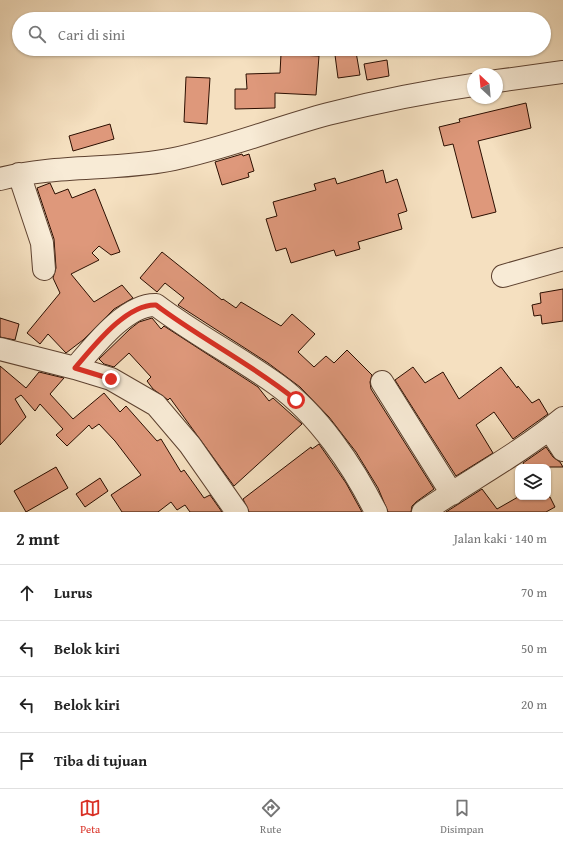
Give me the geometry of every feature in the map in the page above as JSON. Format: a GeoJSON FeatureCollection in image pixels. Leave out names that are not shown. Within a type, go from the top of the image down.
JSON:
{"type":"FeatureCollection","features":[{"type":"Feature","properties":{"kind":"street"},"geometry":{"type":"LineString","coordinates":[[503,80],[563,72]]}},
{"type":"Feature","properties":{"kind":"street"},"geometry":{"type":"LineString","coordinates":[[44,269],[42,243],[10,176],[55,168],[109,167],[174,159],[235,144],[327,115],[382,101],[467,86]]}},
{"type":"Feature","properties":{"kind":"street"},"geometry":{"type":"LineString","coordinates":[[503,276],[563,259]]}},
{"type":"Feature","properties":{"kind":"street"},"geometry":{"type":"LineString","coordinates":[[75,368],[95,345],[125,317],[137,308],[147,305],[156,305],[209,342],[276,384],[296,400],[313,416],[330,437],[369,497],[376,512]]}},
{"type":"Feature","properties":{"kind":"street"},"geometry":{"type":"LineString","coordinates":[[0,349],[75,368],[111,379],[156,405],[190,445],[237,512]]}},
{"type":"Feature","properties":{"kind":"street"},"geometry":{"type":"LineString","coordinates":[[382,382],[452,494]]}},
{"type":"Feature","properties":{"kind":"street"},"geometry":{"type":"LineString","coordinates":[[423,512],[497,466],[556,424],[563,450]]}},
{"type":"Feature","properties":{"kind":"building"},"geometry":{"type":"Polygon","coordinates":[[[281,56],[319,56],[316,95],[275,93],[275,108],[235,109],[235,89],[247,89],[246,74],[280,73],[281,56]]]}},
{"type":"Feature","properties":{"kind":"building"},"geometry":{"type":"Polygon","coordinates":[[[335,56],[357,56],[360,75],[338,78],[335,56]]]}},
{"type":"Feature","properties":{"kind":"building"},"geometry":{"type":"Polygon","coordinates":[[[387,60],[389,76],[367,80],[364,64],[387,60]]]}},
{"type":"Feature","properties":{"kind":"building"},"geometry":{"type":"Polygon","coordinates":[[[186,77],[210,78],[207,124],[184,122],[186,77]]]}},
{"type":"Feature","properties":{"kind":"building"},"geometry":{"type":"Polygon","coordinates":[[[526,103],[531,128],[478,141],[496,212],[472,218],[453,144],[444,146],[439,127],[460,122],[459,119],[526,103]]]}},
{"type":"Feature","properties":{"kind":"building"},"geometry":{"type":"Polygon","coordinates":[[[110,124],[114,139],[73,151],[69,136],[110,124]]]}},
{"type":"Feature","properties":{"kind":"building"},"geometry":{"type":"Polygon","coordinates":[[[242,154],[243,156],[249,154],[254,171],[248,173],[249,177],[222,185],[215,162],[242,154]]]}},
{"type":"Feature","properties":{"kind":"building"},"geometry":{"type":"Polygon","coordinates":[[[383,170],[386,183],[397,179],[407,211],[398,214],[402,229],[358,242],[360,249],[336,256],[334,250],[291,263],[286,248],[276,251],[266,219],[277,216],[273,202],[316,190],[314,184],[335,178],[337,184],[383,170]]]}},
{"type":"Feature","properties":{"kind":"building"},"geometry":{"type":"Polygon","coordinates":[[[50,183],[55,194],[68,189],[72,198],[95,189],[120,252],[111,255],[99,246],[92,253],[99,260],[71,274],[94,302],[122,285],[133,298],[114,309],[83,340],[66,353],[48,334],[40,344],[27,333],[60,293],[53,278],[56,268],[54,239],[37,188],[50,183]]]}},
{"type":"Feature","properties":{"kind":"building"},"geometry":{"type":"Polygon","coordinates":[[[162,252],[222,300],[223,299],[236,308],[241,302],[281,326],[292,314],[315,334],[298,352],[314,367],[326,356],[334,363],[347,350],[372,375],[370,382],[371,389],[434,489],[412,506],[411,512],[388,512],[378,488],[356,452],[329,417],[300,387],[268,363],[178,305],[184,298],[165,283],[157,292],[140,278],[162,252]]]}},
{"type":"Feature","properties":{"kind":"building"},"geometry":{"type":"Polygon","coordinates":[[[563,289],[563,321],[542,324],[541,315],[534,316],[532,305],[541,303],[540,293],[563,289]]]}},
{"type":"Feature","properties":{"kind":"building"},"geometry":{"type":"Polygon","coordinates":[[[0,318],[19,324],[15,340],[0,337],[0,318]]]}},
{"type":"Feature","properties":{"kind":"building"},"geometry":{"type":"Polygon","coordinates":[[[152,318],[161,329],[164,326],[258,387],[269,401],[273,398],[302,424],[234,486],[170,398],[168,400],[153,389],[147,381],[151,377],[129,353],[114,367],[104,364],[99,359],[139,322],[152,318]]]}},
{"type":"Feature","properties":{"kind":"building"},"geometry":{"type":"Polygon","coordinates":[[[0,366],[26,388],[39,372],[64,378],[50,394],[73,419],[104,393],[120,412],[126,406],[157,441],[161,439],[181,472],[184,470],[204,498],[210,495],[222,512],[190,512],[185,505],[177,510],[171,502],[158,512],[122,512],[111,495],[141,475],[115,441],[99,424],[92,429],[89,425],[67,446],[56,435],[63,429],[40,404],[35,411],[21,395],[15,399],[26,417],[0,445],[0,366]]]}},
{"type":"Feature","properties":{"kind":"building"},"geometry":{"type":"Polygon","coordinates":[[[413,367],[425,383],[443,372],[459,399],[501,367],[517,388],[518,386],[532,403],[539,399],[548,414],[513,439],[494,412],[476,425],[493,453],[456,476],[395,380],[413,367]]]}},
{"type":"Feature","properties":{"kind":"building"},"geometry":{"type":"Polygon","coordinates":[[[319,444],[346,483],[362,512],[249,512],[243,499],[311,447],[312,449],[319,444]]]}},
{"type":"Feature","properties":{"kind":"building"},"geometry":{"type":"Polygon","coordinates":[[[546,447],[563,467],[551,467],[551,464],[523,463],[546,447]]]}},
{"type":"Feature","properties":{"kind":"building"},"geometry":{"type":"Polygon","coordinates":[[[56,467],[68,488],[26,512],[14,491],[56,467]]]}},
{"type":"Feature","properties":{"kind":"building"},"geometry":{"type":"Polygon","coordinates":[[[100,478],[108,491],[85,507],[76,494],[100,478]]]}},
{"type":"Feature","properties":{"kind":"building"},"geometry":{"type":"Polygon","coordinates":[[[482,489],[497,509],[515,499],[515,500],[551,499],[555,507],[546,512],[446,512],[482,489]]]}},
{"type":"Feature","properties":{"kind":"route"},"geometry":{"type":"LineString","coordinates":[[111,379],[75,368],[95,345],[125,317],[137,308],[147,305],[156,305],[209,342],[276,384],[296,400]]}}]}
